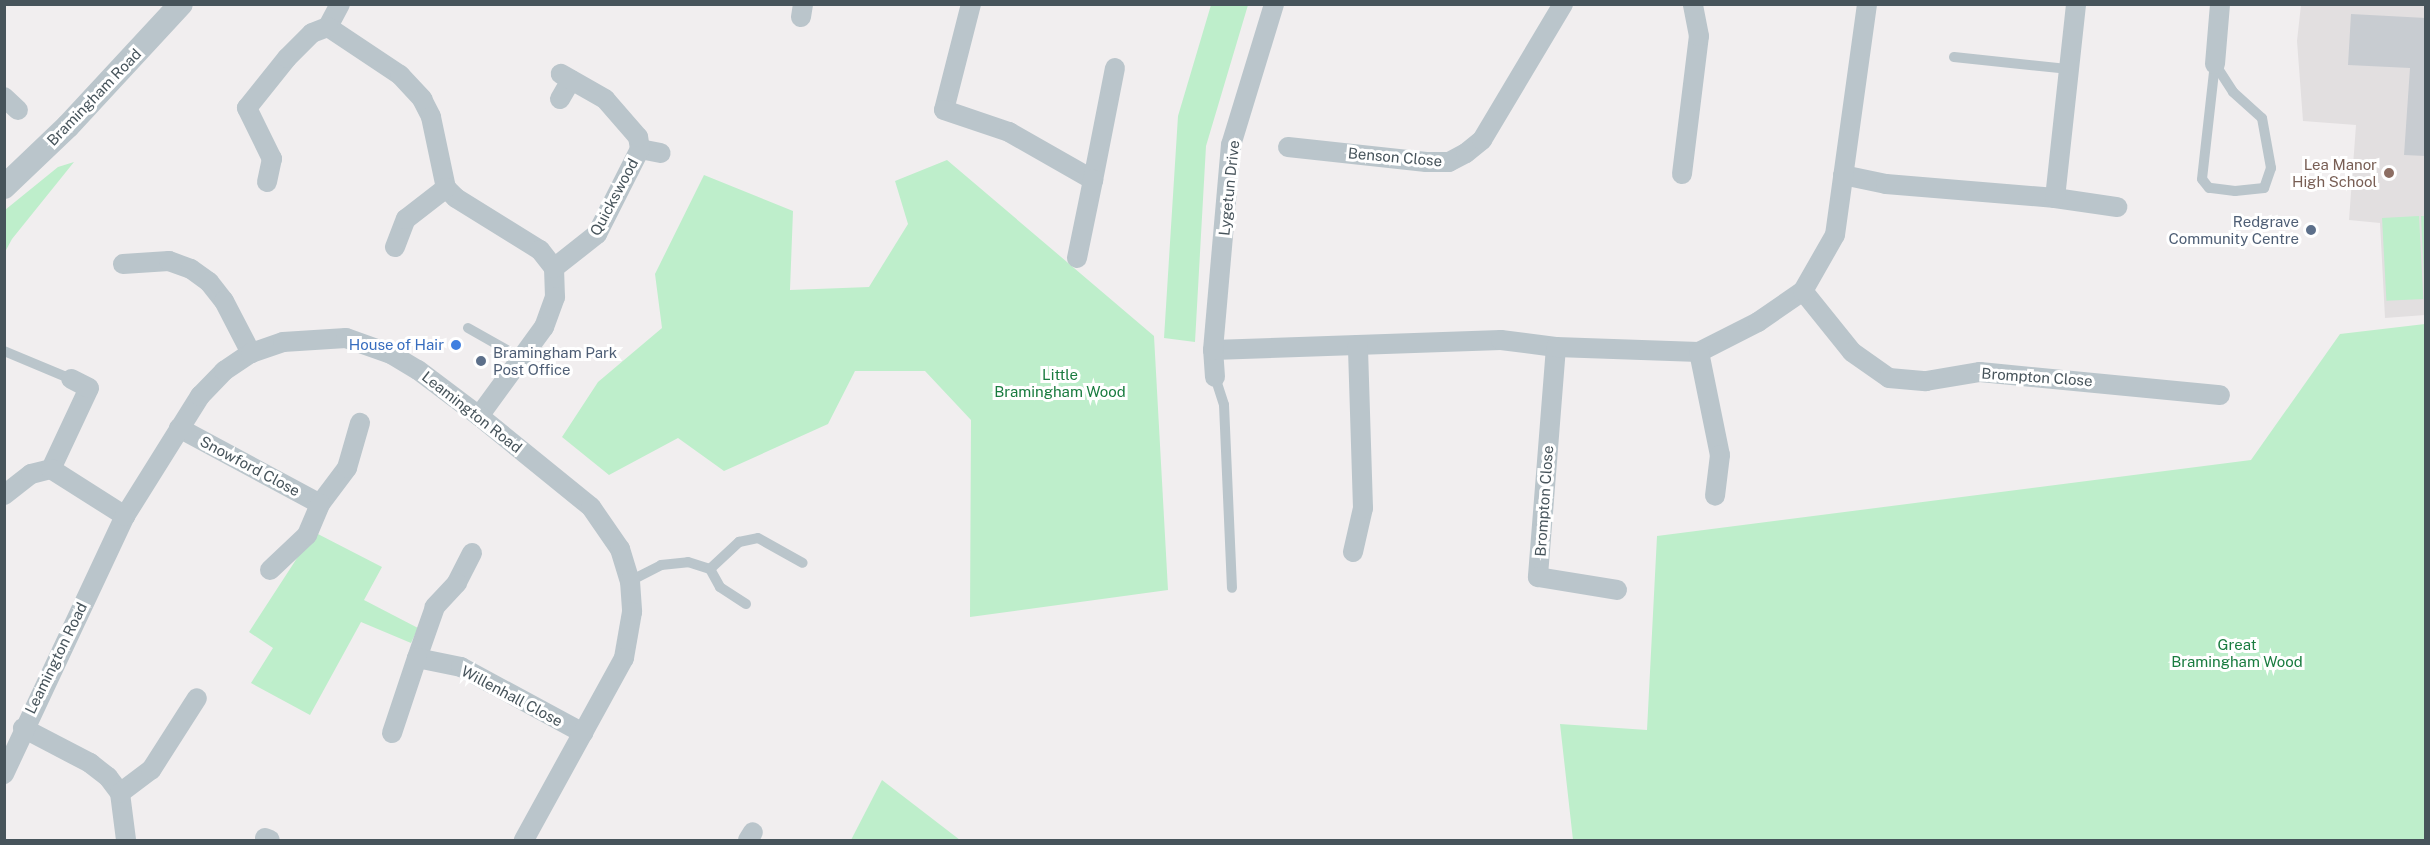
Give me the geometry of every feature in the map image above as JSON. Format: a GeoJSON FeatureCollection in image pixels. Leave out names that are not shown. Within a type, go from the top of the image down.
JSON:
{"type":"FeatureCollection","features":[{"type":"Feature","properties":{"kind":"street","name":"Bramingham Road"},"geometry":{"type":"LineString","coordinates":[[4,187],[68,126],[181,4]]}},
{"type":"Feature","properties":{"kind":"street"},"geometry":{"type":"LineString","coordinates":[[267,182],[272,159],[247,108],[287,57],[312,33],[328,27],[340,4]]}},
{"type":"Feature","properties":{"kind":"street"},"geometry":{"type":"LineString","coordinates":[[971,4],[944,110],[1009,132],[1093,180]]}},
{"type":"Feature","properties":{"kind":"street","name":"Lygetun Drive"},"geometry":{"type":"LineString","coordinates":[[1215,376],[1213,350],[1231,145],[1274,4]]}},
{"type":"Feature","properties":{"kind":"street","name":"Benson Close"},"geometry":{"type":"LineString","coordinates":[[1288,147],[1426,162],[1457,158],[1482,140],[1563,4]]}},
{"type":"Feature","properties":{"kind":"street"},"geometry":{"type":"LineString","coordinates":[[1682,174],[1699,36],[1693,4]]}},
{"type":"Feature","properties":{"kind":"street"},"geometry":{"type":"LineString","coordinates":[[1213,350],[1501,340],[1556,347],[1699,352],[1758,322],[1803,291],[1835,235],[1867,4]]}},
{"type":"Feature","properties":{"kind":"street"},"geometry":{"type":"LineString","coordinates":[[2055,198],[2076,4]]}},
{"type":"Feature","properties":{"kind":"street"},"geometry":{"type":"LineString","coordinates":[[2214,64],[2220,4]]}},
{"type":"Feature","properties":{"kind":"street"},"geometry":{"type":"LineString","coordinates":[[328,27],[414,87],[430,117],[446,188],[456,198],[540,250],[554,268],[555,297],[544,327],[478,416]]}},
{"type":"Feature","properties":{"kind":"street"},"geometry":{"type":"LineString","coordinates":[[1077,258],[1115,68]]}},
{"type":"Feature","properties":{"kind":"street","name":"Quickswood"},"geometry":{"type":"LineString","coordinates":[[554,268],[597,234],[640,149],[638,137],[605,99],[566,77],[560,99]]}},
{"type":"Feature","properties":{"kind":"street"},"geometry":{"type":"LineString","coordinates":[[640,149],[661,153]]}},
{"type":"Feature","properties":{"kind":"street"},"geometry":{"type":"LineString","coordinates":[[1843,175],[1886,184],[2055,198],[2117,207]]}},
{"type":"Feature","properties":{"kind":"street"},"geometry":{"type":"LineString","coordinates":[[395,247],[406,219],[446,188]]}},
{"type":"Feature","properties":{"kind":"street"},"geometry":{"type":"LineString","coordinates":[[123,264],[169,261],[191,269],[209,282],[224,301],[251,353]]}},
{"type":"Feature","properties":{"kind":"street","name":"Brompton Close"},"geometry":{"type":"LineString","coordinates":[[1803,291],[1852,352],[1889,378],[1926,381],[1980,372],[2130,383],[2220,394]]}},
{"type":"Feature","properties":{"kind":"street","name":"Leamington Road"},"geometry":{"type":"LineString","coordinates":[[4,774],[23,729],[125,516],[200,396],[224,371],[251,353],[283,342],[346,338],[409,364],[478,416],[591,507],[620,549],[630,581],[632,612],[624,658],[524,840]]}},
{"type":"Feature","properties":{"kind":"street"},"geometry":{"type":"LineString","coordinates":[[1353,552],[1363,508],[1358,345]]}},
{"type":"Feature","properties":{"kind":"street","name":"Brompton Close"},"geometry":{"type":"LineString","coordinates":[[1556,347],[1538,577],[1617,590]]}},
{"type":"Feature","properties":{"kind":"street"},"geometry":{"type":"LineString","coordinates":[[1699,352],[1720,455],[1715,496]]}},
{"type":"Feature","properties":{"kind":"street"},"geometry":{"type":"LineString","coordinates":[[51,469],[89,388],[71,379]]}},
{"type":"Feature","properties":{"kind":"street"},"geometry":{"type":"LineString","coordinates":[[270,570],[307,535],[320,504],[347,468],[360,423]]}},
{"type":"Feature","properties":{"kind":"street","name":"Snowford Close"},"geometry":{"type":"LineString","coordinates":[[179,428],[320,504]]}},
{"type":"Feature","properties":{"kind":"street"},"geometry":{"type":"LineString","coordinates":[[4,495],[31,474],[51,469],[125,516]]}},
{"type":"Feature","properties":{"kind":"street"},"geometry":{"type":"LineString","coordinates":[[392,733],[435,607],[457,583],[472,553]]}},
{"type":"Feature","properties":{"kind":"street","name":"Willenhall Close"},"geometry":{"type":"LineString","coordinates":[[417,658],[461,667],[583,733]]}},
{"type":"Feature","properties":{"kind":"street"},"geometry":{"type":"LineString","coordinates":[[120,793],[151,770],[197,698]]}},
{"type":"Feature","properties":{"kind":"street"},"geometry":{"type":"LineString","coordinates":[[23,729],[90,763],[120,793],[126,840]]}},
{"type":"Feature","properties":{"kind":"lane"},"geometry":{"type":"LineString","coordinates":[[1954,57],[2069,69]]}},
{"type":"Feature","properties":{"kind":"lane"},"geometry":{"type":"LineString","coordinates":[[2214,64],[2234,92],[2262,118],[2271,168],[2264,188],[2235,191],[2209,188],[2202,179],[2214,64]]}},
{"type":"Feature","properties":{"kind":"lane"},"geometry":{"type":"LineString","coordinates":[[468,328],[521,358]]}},
{"type":"Feature","properties":{"kind":"lane"},"geometry":{"type":"LineString","coordinates":[[4,351],[71,379]]}},
{"type":"Feature","properties":{"kind":"lane"},"geometry":{"type":"LineString","coordinates":[[1215,376],[1224,405],[1232,588]]}},
{"type":"Feature","properties":{"kind":"lane"},"geometry":{"type":"LineString","coordinates":[[710,569],[740,542],[758,538],[803,563]]}},
{"type":"Feature","properties":{"kind":"lane"},"geometry":{"type":"LineString","coordinates":[[630,581],[661,565],[688,562],[710,569],[720,587],[746,604]]}},
{"type":"Feature","properties":{"kind":"shaded area","name":"Lea Manor High School"},"geometry":{"type":"Polygon","coordinates":[[[2301,5],[2425,5],[2425,315],[2385,318],[2380,223],[2349,220],[2356,125],[2303,121],[2297,41],[2301,5]]]}},
{"type":"Feature","properties":{"kind":"green space"},"geometry":{"type":"Polygon","coordinates":[[[1211,5],[1248,5],[1206,146],[1195,342],[1164,338],[1178,116],[1211,5]]]}},
{"type":"Feature","properties":{"kind":"green space","name":"Little Bramingham Wood"},"geometry":{"type":"Polygon","coordinates":[[[947,160],[1154,336],[1168,590],[970,617],[971,420],[925,371],[855,371],[828,424],[724,471],[678,438],[609,475],[562,437],[598,382],[662,328],[655,274],[704,175],[793,211],[790,290],[869,287],[908,224],[895,181],[947,160]]]}},
{"type":"Feature","properties":{"kind":"green space"},"geometry":{"type":"Polygon","coordinates":[[[74,162],[12,239],[5,252],[5,210],[58,167],[74,162]]]}},
{"type":"Feature","properties":{"kind":"green space"},"geometry":{"type":"Polygon","coordinates":[[[2419,216],[2423,299],[2386,301],[2382,218],[2419,216]]]}},
{"type":"Feature","properties":{"kind":"green space"},"geometry":{"type":"Polygon","coordinates":[[[2421,216],[2425,216],[2425,297],[2421,216]]]}},
{"type":"Feature","properties":{"kind":"green space","name":"Great Bramingham Wood"},"geometry":{"type":"Polygon","coordinates":[[[2425,324],[2425,840],[1573,840],[1560,724],[1647,730],[1657,536],[2251,460],[2340,334],[2425,324]]]}},
{"type":"Feature","properties":{"kind":"green space"},"geometry":{"type":"Polygon","coordinates":[[[314,532],[382,567],[364,600],[418,628],[411,643],[361,622],[310,715],[251,683],[273,648],[249,632],[314,532]]]}},
{"type":"Feature","properties":{"kind":"green space"},"geometry":{"type":"Polygon","coordinates":[[[882,780],[960,840],[851,840],[882,780]]]}},
{"type":"Feature","properties":{"kind":"building"},"geometry":{"type":"Polygon","coordinates":[[[2351,14],[2426,18],[2426,156],[2404,155],[2410,68],[2348,65],[2351,14]]]}},
{"type":"Feature","properties":{"kind":"place","name":"Lea Manor High School"},"geometry":{"type":"Point","coordinates":[2389,173]}},
{"type":"Feature","properties":{"kind":"place","name":"Redgrave Community Centre"},"geometry":{"type":"Point","coordinates":[2311,230]}},
{"type":"Feature","properties":{"kind":"place","name":"House of Hair"},"geometry":{"type":"Point","coordinates":[456,345]}},
{"type":"Feature","properties":{"kind":"place","name":"Bramingham Park Post Office"},"geometry":{"type":"Point","coordinates":[481,361]}}]}
